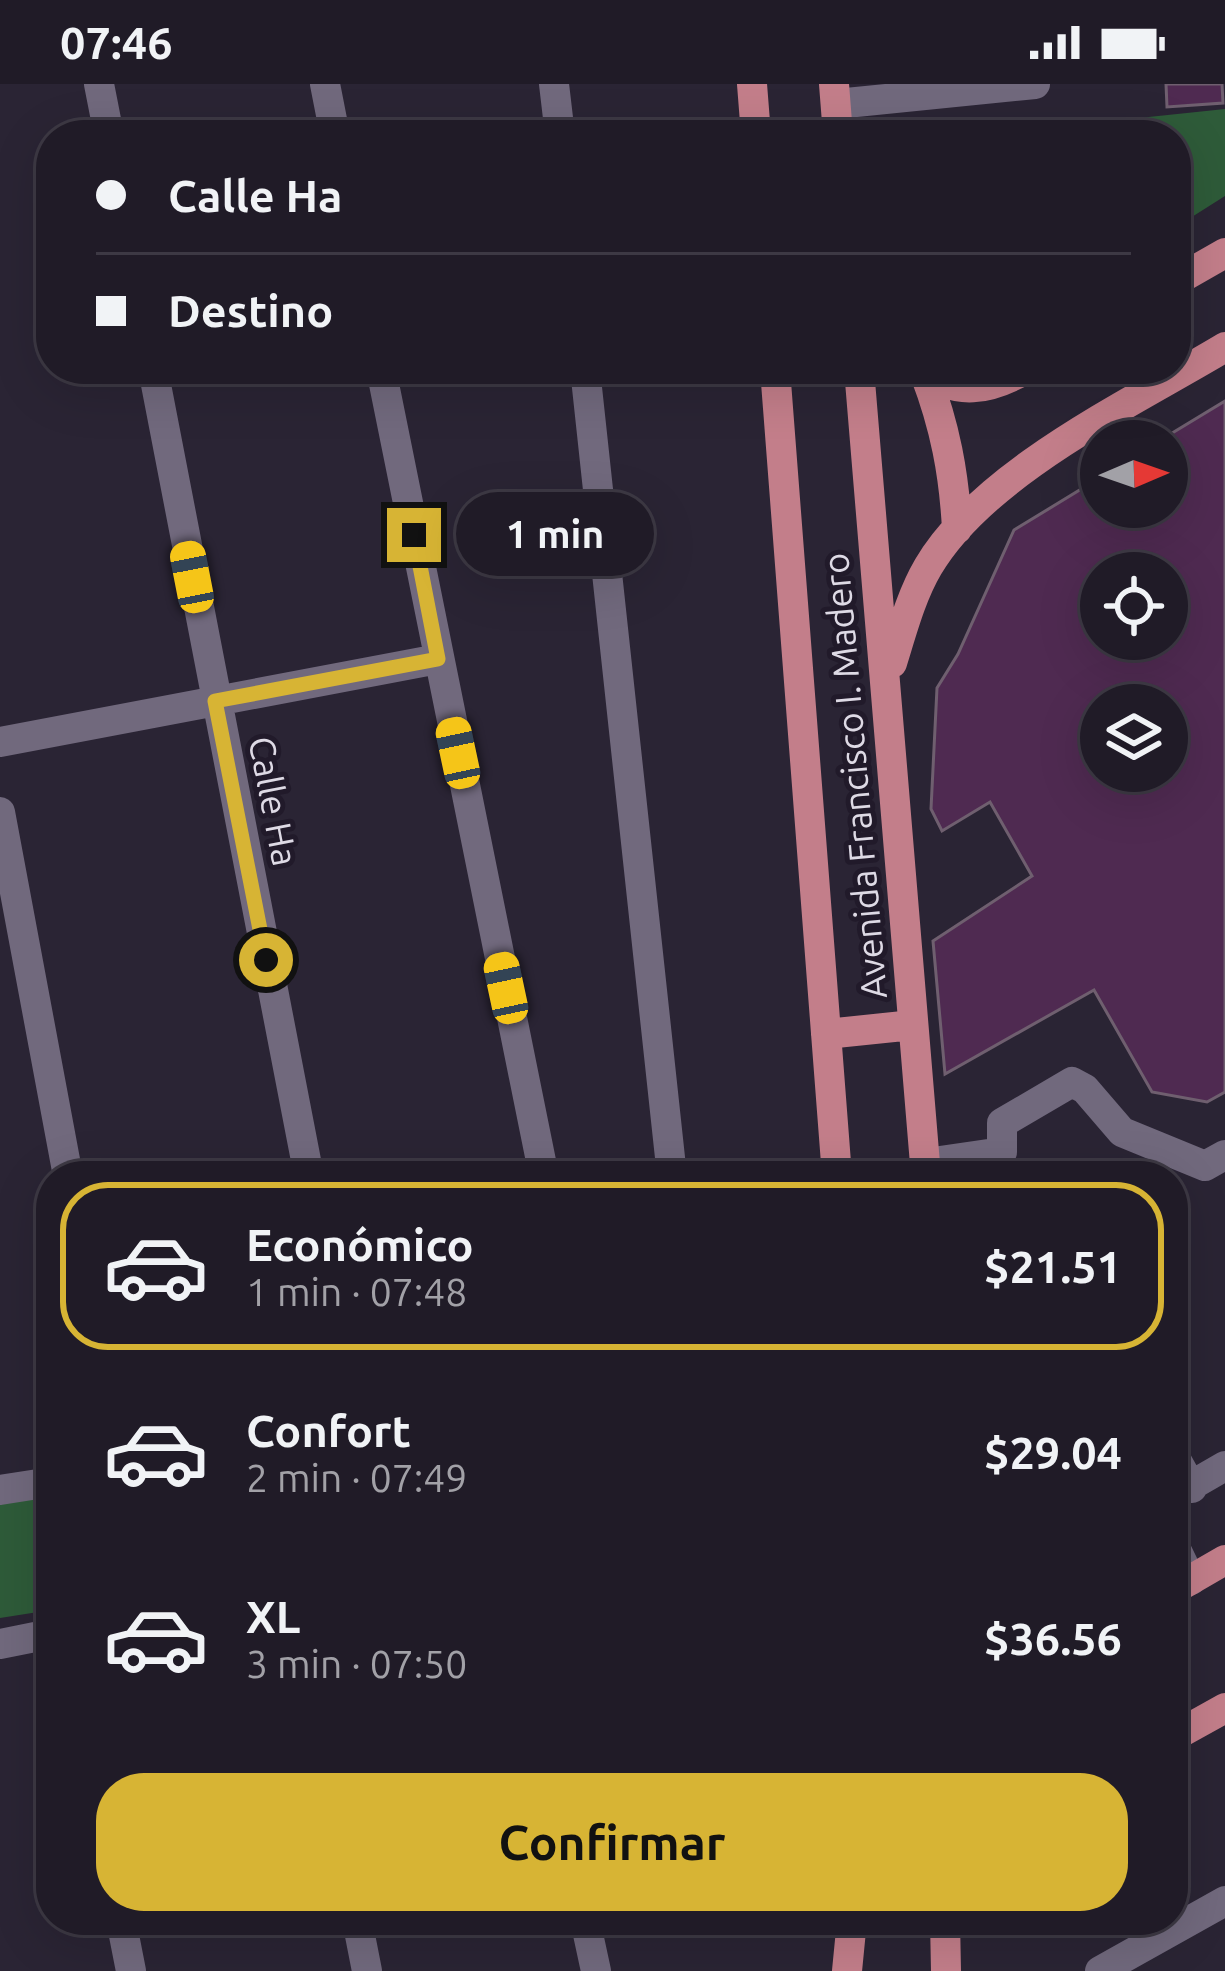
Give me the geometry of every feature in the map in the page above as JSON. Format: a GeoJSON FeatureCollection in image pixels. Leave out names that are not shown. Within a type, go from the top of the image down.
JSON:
{"type":"FeatureCollection","features":[{"type":"Feature","properties":{"kind":"main road"},"geometry":{"type":"LineString","coordinates":[[752,84],[755,120]]}},
{"type":"Feature","properties":{"kind":"main road"},"geometry":{"type":"LineString","coordinates":[[1191,272],[1225,253]]}},
{"type":"Feature","properties":{"kind":"main road"},"geometry":{"type":"LineString","coordinates":[[1191,368],[1225,347]]}},
{"type":"Feature","properties":{"kind":"main road","name":"Avenida Francisco I. Madero"},"geometry":{"type":"LineString","coordinates":[[776,384],[836,1161]]}},
{"type":"Feature","properties":{"kind":"main road","name":"Avenida Francisco I. Madero"},"geometry":{"type":"LineString","coordinates":[[860,384],[925,1161]]}},
{"type":"Feature","properties":{"kind":"main road"},"geometry":{"type":"LineString","coordinates":[[927,384],[944,424],[951,458],[957,529]]}},
{"type":"Feature","properties":{"kind":"main road"},"geometry":{"type":"LineString","coordinates":[[952,384],[1001,384]]}},
{"type":"Feature","properties":{"kind":"main road"},"geometry":{"type":"LineString","coordinates":[[887,680],[928,568],[957,529],[1026,467],[1164,384]]}},
{"type":"Feature","properties":{"kind":"main road"},"geometry":{"type":"LineString","coordinates":[[826,1034],[913,1025]]}},
{"type":"Feature","properties":{"kind":"main road"},"geometry":{"type":"LineString","coordinates":[[1188,1582],[1225,1561]]}},
{"type":"Feature","properties":{"kind":"main road"},"geometry":{"type":"LineString","coordinates":[[1188,1729],[1225,1708]]}},
{"type":"Feature","properties":{"kind":"main road"},"geometry":{"type":"LineString","coordinates":[[847,1971],[851,1935]]}},
{"type":"Feature","properties":{"kind":"main road"},"geometry":{"type":"LineString","coordinates":[[946,1935],[946,1971]]}},
{"type":"Feature","properties":{"kind":"street"},"geometry":{"type":"LineString","coordinates":[[99,84],[106,120]]}},
{"type":"Feature","properties":{"kind":"street"},"geometry":{"type":"LineString","coordinates":[[325,84],[332,120]]}},
{"type":"Feature","properties":{"kind":"street"},"geometry":{"type":"LineString","coordinates":[[554,84],[558,120]]}},
{"type":"Feature","properties":{"kind":"street"},"geometry":{"type":"LineString","coordinates":[[836,108],[1035,84]]}},
{"type":"Feature","properties":{"kind":"street","name":"Calle Ha"},"geometry":{"type":"LineString","coordinates":[[156,384],[306,1161]]}},
{"type":"Feature","properties":{"kind":"street"},"geometry":{"type":"LineString","coordinates":[[384,384],[541,1161]]}},
{"type":"Feature","properties":{"kind":"street"},"geometry":{"type":"LineString","coordinates":[[587,384],[669,1161]]}},
{"type":"Feature","properties":{"kind":"street"},"geometry":{"type":"LineString","coordinates":[[0,742],[438,659]]}},
{"type":"Feature","properties":{"kind":"street"},"geometry":{"type":"LineString","coordinates":[[0,812],[65,1161]]}},
{"type":"Feature","properties":{"kind":"street"},"geometry":{"type":"LineString","coordinates":[[1002,1161],[1002,1123],[1072,1082],[1085,1089],[1132,1138],[1205,1166],[1225,1155]]}},
{"type":"Feature","properties":{"kind":"street"},"geometry":{"type":"LineString","coordinates":[[1188,1489],[1225,1466]]}},
{"type":"Feature","properties":{"kind":"street"},"geometry":{"type":"LineString","coordinates":[[0,1490],[36,1484]]}},
{"type":"Feature","properties":{"kind":"street"},"geometry":{"type":"LineString","coordinates":[[0,1644],[36,1637]]}},
{"type":"Feature","properties":{"kind":"street"},"geometry":{"type":"LineString","coordinates":[[1188,1922],[1225,1901]]}},
{"type":"Feature","properties":{"kind":"street"},"geometry":{"type":"LineString","coordinates":[[125,1935],[131,1971]]}},
{"type":"Feature","properties":{"kind":"street"},"geometry":{"type":"LineString","coordinates":[[360,1935],[367,1971]]}},
{"type":"Feature","properties":{"kind":"street"},"geometry":{"type":"LineString","coordinates":[[588,1935],[596,1971]]}},
{"type":"Feature","properties":{"kind":"street"},"geometry":{"type":"LineString","coordinates":[[1100,1971],[1164,1935]]}},
{"type":"Feature","properties":{"kind":"green space"},"geometry":{"type":"Polygon","coordinates":[[[1225,109],[1225,196],[1191,218],[1191,120],[1130,120],[1225,109]]]}},
{"type":"Feature","properties":{"kind":"green space"},"geometry":{"type":"Polygon","coordinates":[[[36,1490],[36,1612],[0,1618],[0,1496],[36,1490]]]}},
{"type":"Feature","properties":{"kind":"building"},"geometry":{"type":"Polygon","coordinates":[[[1166,84],[1222,84],[1223,103],[1167,107],[1166,84]]]}},
{"type":"Feature","properties":{"kind":"building"},"geometry":{"type":"Polygon","coordinates":[[[1225,401],[1225,1092],[1207,1102],[1152,1092],[1094,990],[945,1074],[933,941],[1032,876],[990,802],[942,831],[931,809],[937,688],[958,654],[1014,530],[1080,490],[1080,528],[1188,528],[1188,423],[1225,401]]]}},
{"type":"Feature","properties":{"kind":"route"},"geometry":{"type":"LineString","coordinates":[[266,960],[215,701],[438,659],[414,535]]}}]}
